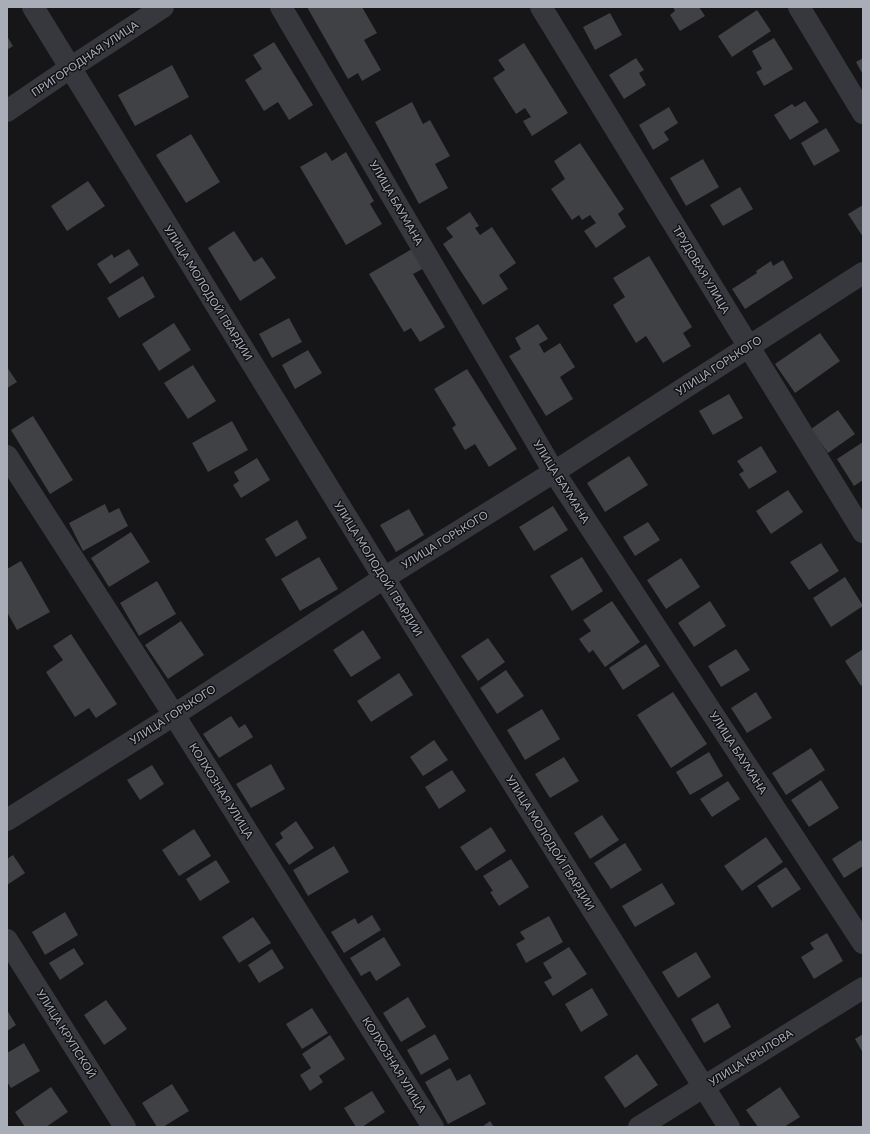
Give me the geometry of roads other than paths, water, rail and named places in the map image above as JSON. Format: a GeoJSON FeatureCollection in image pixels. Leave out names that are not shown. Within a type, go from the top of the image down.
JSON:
{"type":"FeatureCollection","features":[{"type":"Feature","properties":{"kind":"street","name":"УЛИЦА МОЛОДОЙ ГВАРДИИ"},"geometry":{"type":"LineString","coordinates":[[33,7],[384,578],[729,1127]]}},
{"type":"Feature","properties":{"kind":"street","name":"ПРИГОРОДНАЯ УЛИЦА"},"geometry":{"type":"LineString","coordinates":[[7,111],[163,7]]}},
{"type":"Feature","properties":{"kind":"street","name":"УЛИЦА БАУМАНА"},"geometry":{"type":"LineString","coordinates":[[281,7],[554,472],[863,943]]}},
{"type":"Feature","properties":{"kind":"street","name":"ТРУДОВАЯ УЛИЦА"},"geometry":{"type":"LineString","coordinates":[[541,7],[748,347],[863,532]]}},
{"type":"Feature","properties":{"kind":"street"},"geometry":{"type":"LineString","coordinates":[[799,7],[863,112]]}},
{"type":"Feature","properties":{"kind":"street","name":"УЛИЦА ГОРЬКОГО"},"geometry":{"type":"LineString","coordinates":[[7,820],[174,715],[384,578],[554,472],[863,273]]}},
{"type":"Feature","properties":{"kind":"street","name":"КОЛХОЗНАЯ УЛИЦА"},"geometry":{"type":"LineString","coordinates":[[7,456],[174,715],[433,1127]]}},
{"type":"Feature","properties":{"kind":"street","name":"УЛИЦА КРУПСКОЙ"},"geometry":{"type":"LineString","coordinates":[[7,940],[125,1127]]}},
{"type":"Feature","properties":{"kind":"street","name":"УЛИЦА КРЫЛОВА"},"geometry":{"type":"LineString","coordinates":[[639,1127],[863,988]]}}]}
